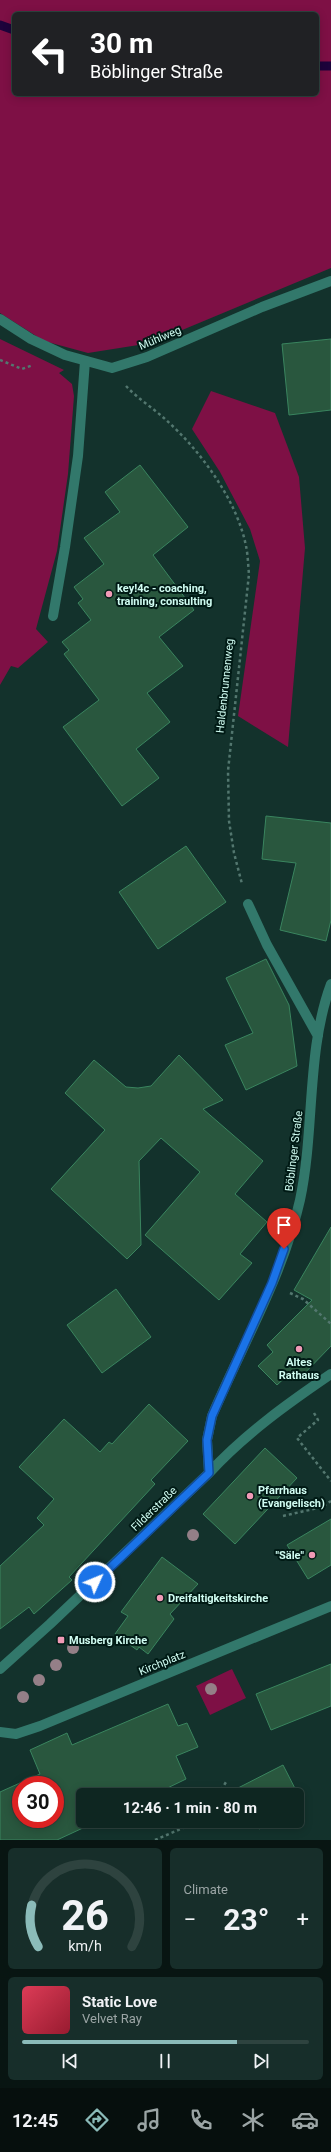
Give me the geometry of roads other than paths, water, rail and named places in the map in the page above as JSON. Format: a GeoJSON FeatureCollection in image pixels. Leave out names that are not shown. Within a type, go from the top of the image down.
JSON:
{"type":"FeatureCollection","features":[{"type":"Feature","properties":{"kind":"street","name":"Mühlweg"},"geometry":{"type":"LineString","coordinates":[[86,361],[112,368],[147,357],[262,307],[331,281]]}},
{"type":"Feature","properties":{"kind":"street"},"geometry":{"type":"LineString","coordinates":[[0,319],[31,339],[65,355],[86,361],[78,456],[65,547],[52,616]]}},
{"type":"Feature","properties":{"kind":"street"},"geometry":{"type":"LineString","coordinates":[[248,904],[267,945],[318,1036]]}},
{"type":"Feature","properties":{"kind":"street","name":"Böblinger Straße"},"geometry":{"type":"LineString","coordinates":[[209,1473],[207,1440],[212,1416],[272,1283],[300,1201],[306,1166],[318,1036],[331,984]]}},
{"type":"Feature","properties":{"kind":"street","name":"Filderstraße"},"geometry":{"type":"LineString","coordinates":[[0,1669],[50,1624],[209,1473],[232,1448],[261,1423],[331,1374]]}},
{"type":"Feature","properties":{"kind":"street","name":"Kirchplatz"},"geometry":{"type":"LineString","coordinates":[[0,1732],[16,1734],[40,1726],[331,1606]]}},
{"type":"Feature","properties":{"kind":"waterway"},"geometry":{"type":"LineString","coordinates":[[0,25],[12,29]]}},
{"type":"Feature","properties":{"kind":"waterway"},"geometry":{"type":"LineString","coordinates":[[319,66],[331,66]]}},
{"type":"Feature","properties":{"kind":"place","name":"key!4c - coaching, training, consulting"},"geometry":{"type":"Point","coordinates":[109,594]}},
{"type":"Feature","properties":{"kind":"place","name":"Altes Rathaus"},"geometry":{"type":"Point","coordinates":[299,1349]}},
{"type":"Feature","properties":{"kind":"place","name":"Pfarrhaus (Evangelisch)"},"geometry":{"type":"Point","coordinates":[250,1496]}},
{"type":"Feature","properties":{"kind":"place","name":"\"Säle\""},"geometry":{"type":"Point","coordinates":[312,1555]}},
{"type":"Feature","properties":{"kind":"place","name":"Dreifaltigkeitskirche"},"geometry":{"type":"Point","coordinates":[160,1598]}},
{"type":"Feature","properties":{"kind":"place","name":"Musberg Kirche"},"geometry":{"type":"Point","coordinates":[61,1640]}}]}
